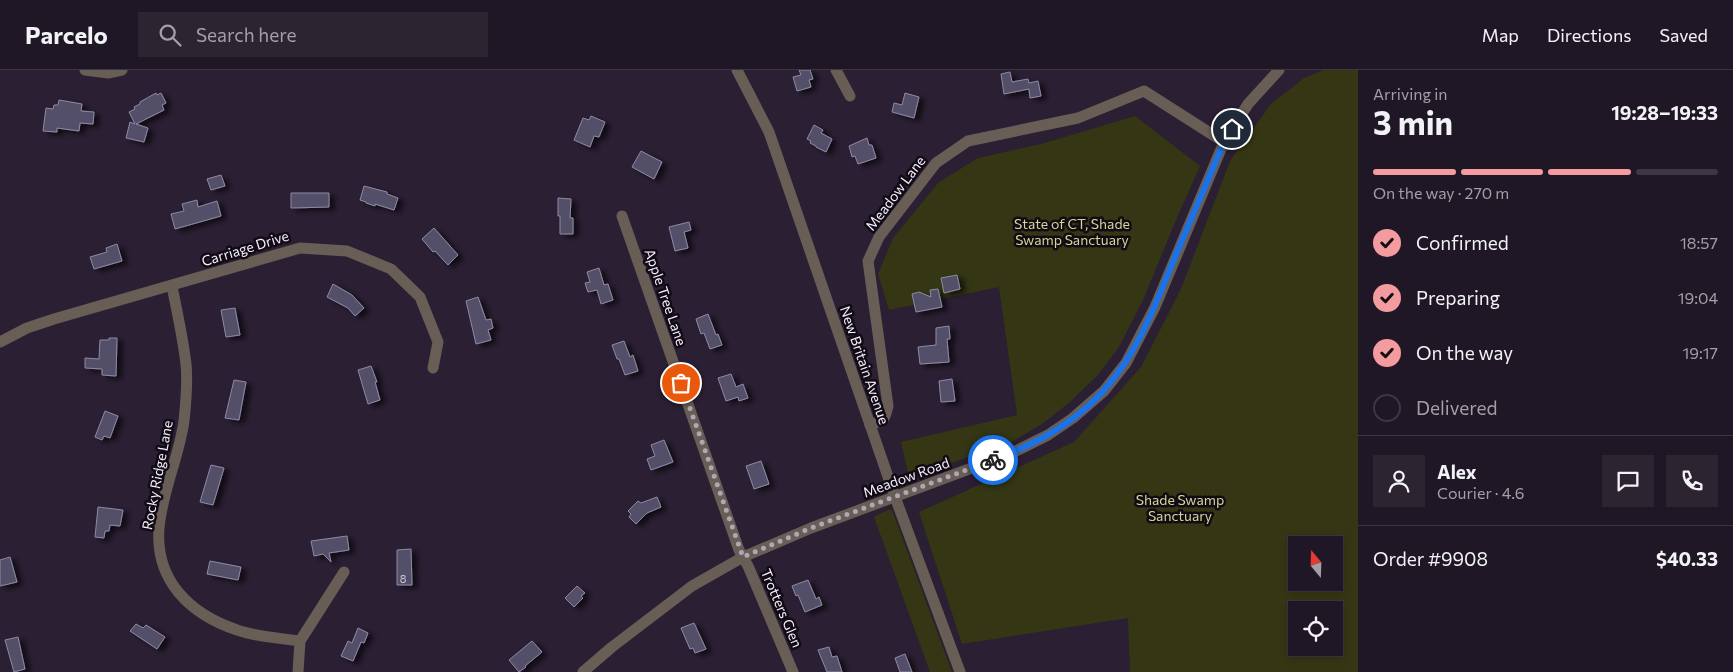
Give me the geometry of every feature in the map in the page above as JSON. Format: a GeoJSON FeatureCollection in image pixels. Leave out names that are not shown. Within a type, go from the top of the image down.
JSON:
{"type":"FeatureCollection","features":[{"type":"Feature","properties":{"kind":"street"},"geometry":{"type":"LineString","coordinates":[[85,70],[108,73],[122,70]]}},
{"type":"Feature","properties":{"kind":"street","name":"New Britain Avenue"},"geometry":{"type":"LineString","coordinates":[[737,70],[769,132],[895,497],[960,672]]}},
{"type":"Feature","properties":{"kind":"street"},"geometry":{"type":"LineString","coordinates":[[836,70],[850,96]]}},
{"type":"Feature","properties":{"kind":"street","name":"Meadow Road"},"geometry":{"type":"LineString","coordinates":[[583,672],[612,647],[692,586],[743,557],[811,528],[1012,453],[1048,435],[1073,418],[1104,391],[1126,363],[1155,306],[1224,142],[1248,104],[1279,70]]}},
{"type":"Feature","properties":{"kind":"street","name":"Meadow Lane"},"geometry":{"type":"LineString","coordinates":[[870,425],[886,417],[888,406],[868,261],[878,237],[936,163],[968,141],[1078,118],[1144,91],[1224,142]]}},
{"type":"Feature","properties":{"kind":"street","name":"Apple Tree Lane"},"geometry":{"type":"LineString","coordinates":[[622,216],[743,557]]}},
{"type":"Feature","properties":{"kind":"street","name":"Carriage Drive"},"geometry":{"type":"LineString","coordinates":[[0,342],[27,328],[54,319],[300,248],[347,251],[392,269],[420,297],[438,342],[433,368]]}},
{"type":"Feature","properties":{"kind":"street","name":"Rocky Ridge Lane"},"geometry":{"type":"LineString","coordinates":[[172,286],[186,365],[186,395],[183,423],[159,527],[159,546],[169,580],[179,594],[194,609],[238,630],[300,641]]}},
{"type":"Feature","properties":{"kind":"street","name":"Trotters Glen"},"geometry":{"type":"LineString","coordinates":[[743,557],[793,672]]}},
{"type":"Feature","properties":{"kind":"street"},"geometry":{"type":"LineString","coordinates":[[298,672],[300,641],[344,572]]}},
{"type":"Feature","properties":{"kind":"green space","name":"Shade Swamp Sanctuary"},"geometry":{"type":"Polygon","coordinates":[[[1323,70],[1358,70],[1358,672],[1130,672],[1128,618],[962,644],[919,512],[1074,442],[1141,367],[1181,289],[1230,161],[1271,104],[1304,78],[1323,70]]]}},
{"type":"Feature","properties":{"kind":"green space","name":"State of CT, Shade Swamp Sanctuary"},"geometry":{"type":"Polygon","coordinates":[[[1135,116],[1200,166],[1144,298],[1119,347],[1098,375],[1069,403],[1042,424],[1008,444],[909,477],[901,442],[1017,415],[999,287],[889,310],[878,274],[893,238],[939,182],[978,158],[1041,144],[1135,116]]]}},
{"type":"Feature","properties":{"kind":"green space"},"geometry":{"type":"Polygon","coordinates":[[[892,510],[952,672],[930,672],[874,517],[892,510]]]}},
{"type":"Feature","properties":{"kind":"building"},"geometry":{"type":"Polygon","coordinates":[[[799,70],[810,70],[813,79],[809,80],[811,87],[797,91],[793,77],[801,75],[799,70]]]}},
{"type":"Feature","properties":{"kind":"building"},"geometry":{"type":"Polygon","coordinates":[[[1010,72],[1012,82],[1028,79],[1029,83],[1038,81],[1041,96],[1030,98],[1029,89],[1004,94],[1001,74],[1010,72]]]}},
{"type":"Feature","properties":{"kind":"building"},"geometry":{"type":"Polygon","coordinates":[[[156,93],[157,95],[161,93],[166,103],[162,105],[164,110],[136,124],[148,128],[144,142],[126,138],[130,122],[135,124],[129,112],[135,109],[134,107],[140,104],[140,102],[156,93]]]}},
{"type":"Feature","properties":{"kind":"building"},"geometry":{"type":"Polygon","coordinates":[[[905,93],[919,97],[914,118],[892,112],[894,103],[902,105],[905,93]]]}},
{"type":"Feature","properties":{"kind":"building"},"geometry":{"type":"Polygon","coordinates":[[[59,100],[82,104],[81,111],[94,112],[93,124],[80,123],[79,131],[57,128],[57,132],[43,131],[46,108],[53,109],[54,105],[58,105],[59,100]]]}},
{"type":"Feature","properties":{"kind":"building"},"geometry":{"type":"Polygon","coordinates":[[[591,116],[605,122],[599,137],[594,136],[590,147],[574,140],[583,118],[589,120],[591,116]]]}},
{"type":"Feature","properties":{"kind":"building"},"geometry":{"type":"Polygon","coordinates":[[[814,125],[823,130],[821,133],[832,139],[826,152],[810,143],[811,141],[807,139],[814,125]]]}},
{"type":"Feature","properties":{"kind":"building"},"geometry":{"type":"Polygon","coordinates":[[[867,138],[869,145],[872,145],[876,158],[858,164],[855,156],[852,157],[849,146],[867,138]]]}},
{"type":"Feature","properties":{"kind":"building"},"geometry":{"type":"Polygon","coordinates":[[[641,151],[662,162],[654,179],[632,167],[641,151]]]}},
{"type":"Feature","properties":{"kind":"building"},"geometry":{"type":"Polygon","coordinates":[[[221,175],[225,186],[211,190],[207,179],[221,175]]]}},
{"type":"Feature","properties":{"kind":"building"},"geometry":{"type":"Polygon","coordinates":[[[364,186],[387,192],[387,194],[398,198],[394,210],[375,204],[375,206],[360,200],[364,186]]]}},
{"type":"Feature","properties":{"kind":"building"},"geometry":{"type":"Polygon","coordinates":[[[291,193],[329,193],[329,207],[291,208],[291,193]]]}},
{"type":"Feature","properties":{"kind":"building"},"geometry":{"type":"Polygon","coordinates":[[[558,198],[571,199],[570,218],[573,218],[573,234],[560,234],[558,198]]]}},
{"type":"Feature","properties":{"kind":"building"},"geometry":{"type":"Polygon","coordinates":[[[197,200],[198,207],[217,201],[221,216],[175,229],[171,214],[184,211],[182,204],[197,200]]]}},
{"type":"Feature","properties":{"kind":"building"},"geometry":{"type":"Polygon","coordinates":[[[689,222],[691,230],[684,232],[688,248],[675,251],[669,227],[689,222]]]}},
{"type":"Feature","properties":{"kind":"building"},"geometry":{"type":"Polygon","coordinates":[[[434,228],[458,255],[448,265],[422,239],[434,228]]]}},
{"type":"Feature","properties":{"kind":"building"},"geometry":{"type":"Polygon","coordinates":[[[117,244],[122,261],[94,269],[90,257],[107,252],[106,248],[117,244]]]}},
{"type":"Feature","properties":{"kind":"building"},"geometry":{"type":"Polygon","coordinates":[[[599,268],[604,285],[608,284],[613,300],[601,304],[597,290],[588,292],[585,283],[590,282],[587,272],[599,268]]]}},
{"type":"Feature","properties":{"kind":"building"},"geometry":{"type":"Polygon","coordinates":[[[957,275],[960,289],[944,293],[941,278],[957,275]]]}},
{"type":"Feature","properties":{"kind":"building"},"geometry":{"type":"Polygon","coordinates":[[[333,284],[352,295],[364,308],[355,316],[348,308],[327,297],[333,284]]]}},
{"type":"Feature","properties":{"kind":"building"},"geometry":{"type":"Polygon","coordinates":[[[938,289],[942,307],[916,312],[912,294],[919,292],[931,297],[930,290],[938,289]]]}},
{"type":"Feature","properties":{"kind":"building"},"geometry":{"type":"Polygon","coordinates":[[[478,297],[486,320],[491,319],[493,328],[488,330],[491,340],[476,344],[466,301],[478,297]]]}},
{"type":"Feature","properties":{"kind":"building"},"geometry":{"type":"Polygon","coordinates":[[[235,308],[240,335],[226,337],[221,310],[235,308]]]}},
{"type":"Feature","properties":{"kind":"building"},"geometry":{"type":"Polygon","coordinates":[[[708,314],[722,345],[710,349],[704,333],[701,334],[696,319],[708,314]]]}},
{"type":"Feature","properties":{"kind":"building"},"geometry":{"type":"Polygon","coordinates":[[[949,326],[950,339],[947,339],[949,362],[920,364],[918,347],[936,345],[936,328],[949,326]]]}},
{"type":"Feature","properties":{"kind":"building"},"geometry":{"type":"Polygon","coordinates":[[[109,338],[117,338],[116,376],[102,375],[102,369],[85,368],[85,358],[99,359],[100,340],[109,340],[109,338]]]}},
{"type":"Feature","properties":{"kind":"building"},"geometry":{"type":"Polygon","coordinates":[[[624,341],[630,357],[633,355],[638,371],[625,375],[612,345],[624,341]]]}},
{"type":"Feature","properties":{"kind":"building"},"geometry":{"type":"Polygon","coordinates":[[[371,366],[377,382],[375,382],[380,400],[368,404],[358,370],[371,366]]]}},
{"type":"Feature","properties":{"kind":"building"},"geometry":{"type":"Polygon","coordinates":[[[731,374],[736,387],[743,384],[748,398],[739,401],[738,397],[726,401],[718,378],[731,374]]]}},
{"type":"Feature","properties":{"kind":"building"},"geometry":{"type":"Polygon","coordinates":[[[952,379],[955,401],[941,402],[939,381],[952,379]]]}},
{"type":"Feature","properties":{"kind":"building"},"geometry":{"type":"Polygon","coordinates":[[[234,380],[246,382],[239,420],[225,418],[234,380]]]}},
{"type":"Feature","properties":{"kind":"building"},"geometry":{"type":"Polygon","coordinates":[[[105,411],[118,416],[110,438],[104,436],[102,440],[95,437],[105,411]]]}},
{"type":"Feature","properties":{"kind":"building"},"geometry":{"type":"Polygon","coordinates":[[[664,440],[673,462],[651,470],[647,459],[655,456],[651,445],[664,440]]]}},
{"type":"Feature","properties":{"kind":"building"},"geometry":{"type":"Polygon","coordinates":[[[761,461],[769,484],[754,489],[746,466],[761,461]]]}},
{"type":"Feature","properties":{"kind":"building"},"geometry":{"type":"Polygon","coordinates":[[[211,465],[224,468],[213,505],[200,502],[211,465]]]}},
{"type":"Feature","properties":{"kind":"building"},"geometry":{"type":"Polygon","coordinates":[[[657,497],[661,507],[647,513],[636,524],[629,517],[631,514],[628,511],[638,501],[641,503],[657,497]]]}},
{"type":"Feature","properties":{"kind":"building"},"geometry":{"type":"Polygon","coordinates":[[[98,507],[123,510],[120,526],[110,525],[109,531],[105,531],[104,538],[95,537],[98,507]]]}},
{"type":"Feature","properties":{"kind":"building"},"geometry":{"type":"Polygon","coordinates":[[[347,536],[349,550],[329,553],[331,562],[323,554],[314,556],[311,541],[347,536]]]}},
{"type":"Feature","properties":{"kind":"building"},"geometry":{"type":"Polygon","coordinates":[[[411,549],[412,585],[397,585],[397,550],[411,549]]]}},
{"type":"Feature","properties":{"kind":"building"},"geometry":{"type":"Polygon","coordinates":[[[10,557],[17,582],[0,586],[0,560],[10,557]]]}},
{"type":"Feature","properties":{"kind":"building"},"geometry":{"type":"Polygon","coordinates":[[[210,561],[241,567],[238,580],[207,574],[210,561]]]}},
{"type":"Feature","properties":{"kind":"building"},"geometry":{"type":"Polygon","coordinates":[[[808,580],[816,599],[819,597],[822,605],[805,612],[792,586],[808,580]]]}},
{"type":"Feature","properties":{"kind":"building"},"geometry":{"type":"Polygon","coordinates":[[[577,586],[585,593],[581,596],[583,598],[574,607],[565,598],[577,586]]]}},
{"type":"Feature","properties":{"kind":"building"},"geometry":{"type":"Polygon","coordinates":[[[694,623],[706,649],[695,653],[693,648],[690,649],[681,628],[694,623]]]}},
{"type":"Feature","properties":{"kind":"building"},"geometry":{"type":"Polygon","coordinates":[[[136,624],[143,628],[146,625],[165,637],[157,649],[130,631],[136,624]]]}},
{"type":"Feature","properties":{"kind":"building"},"geometry":{"type":"Polygon","coordinates":[[[358,628],[368,633],[364,643],[361,642],[353,661],[341,656],[348,641],[352,643],[358,628]]]}},
{"type":"Feature","properties":{"kind":"building"},"geometry":{"type":"Polygon","coordinates":[[[18,637],[25,669],[14,672],[5,640],[18,637]]]}},
{"type":"Feature","properties":{"kind":"building"},"geometry":{"type":"Polygon","coordinates":[[[532,641],[542,652],[519,672],[509,660],[532,641]]]}},
{"type":"Feature","properties":{"kind":"building"},"geometry":{"type":"Polygon","coordinates":[[[829,647],[832,657],[837,656],[842,672],[827,672],[818,650],[829,647]]]}},
{"type":"Feature","properties":{"kind":"building"},"geometry":{"type":"Polygon","coordinates":[[[905,654],[912,672],[900,672],[895,658],[905,654]]]}},
{"type":"Feature","properties":{"kind":"way so far"},"geometry":{"type":"LineString","coordinates":[[681,383],[743,557],[811,528],[993,460]]}},
{"type":"Feature","properties":{"kind":"route"},"geometry":{"type":"LineString","coordinates":[[993,460],[1048,435],[1073,418],[1104,391],[1126,363],[1155,306],[1224,142],[1232,129]]}}]}
